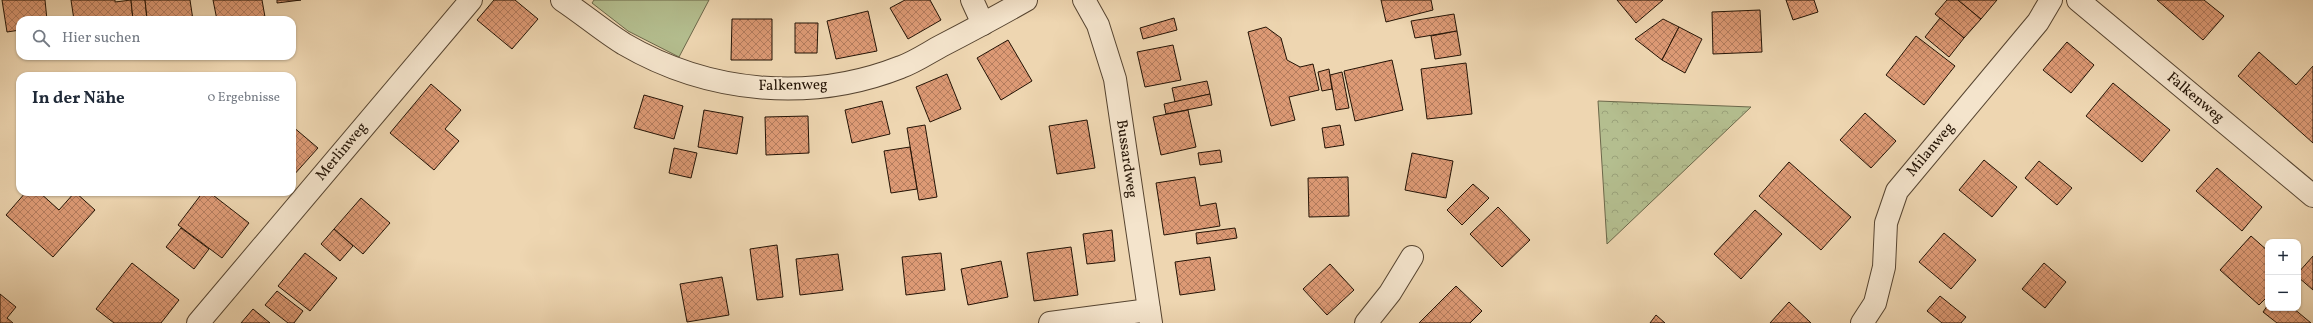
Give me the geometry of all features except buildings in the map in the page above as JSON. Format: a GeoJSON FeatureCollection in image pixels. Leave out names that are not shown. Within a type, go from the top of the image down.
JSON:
{"type":"FeatureCollection","features":[{"type":"Feature","properties":{"kind":"street","name":"Merlinweg"},"geometry":{"type":"LineString","coordinates":[[198,323],[471,0]]}},
{"type":"Feature","properties":{"kind":"street","name":"Falkenweg"},"geometry":{"type":"LineString","coordinates":[[562,0],[624,44],[669,66],[717,82],[766,89],[815,88],[856,82],[902,67],[1026,0]]}},
{"type":"Feature","properties":{"kind":"street"},"geometry":{"type":"LineString","coordinates":[[972,0],[983,24]]}},
{"type":"Feature","properties":{"kind":"street","name":"Bussardweg"},"geometry":{"type":"LineString","coordinates":[[1084,0],[1098,25],[1114,79],[1150,317]]}},
{"type":"Feature","properties":{"kind":"street","name":"Milanweg"},"geometry":{"type":"LineString","coordinates":[[1862,323],[1875,303],[1884,267],[1886,223],[1897,191],[2038,22],[2051,0]]}},
{"type":"Feature","properties":{"kind":"street","name":"Falkenweg"},"geometry":{"type":"LineString","coordinates":[[2078,0],[2313,196]]}},
{"type":"Feature","properties":{"kind":"street"},"geometry":{"type":"LineString","coordinates":[[1366,323],[1390,293],[1412,257]]}},
{"type":"Feature","properties":{"kind":"street"},"geometry":{"type":"LineString","coordinates":[[1050,323],[1150,317]]}},
{"type":"Feature","properties":{"kind":"green space"},"geometry":{"type":"Polygon","coordinates":[[[594,0],[709,0],[679,57],[628,31],[592,3],[594,0]]]}},
{"type":"Feature","properties":{"kind":"green space"},"geometry":{"type":"Polygon","coordinates":[[[1598,101],[1751,107],[1607,244],[1598,101]]]}}]}
